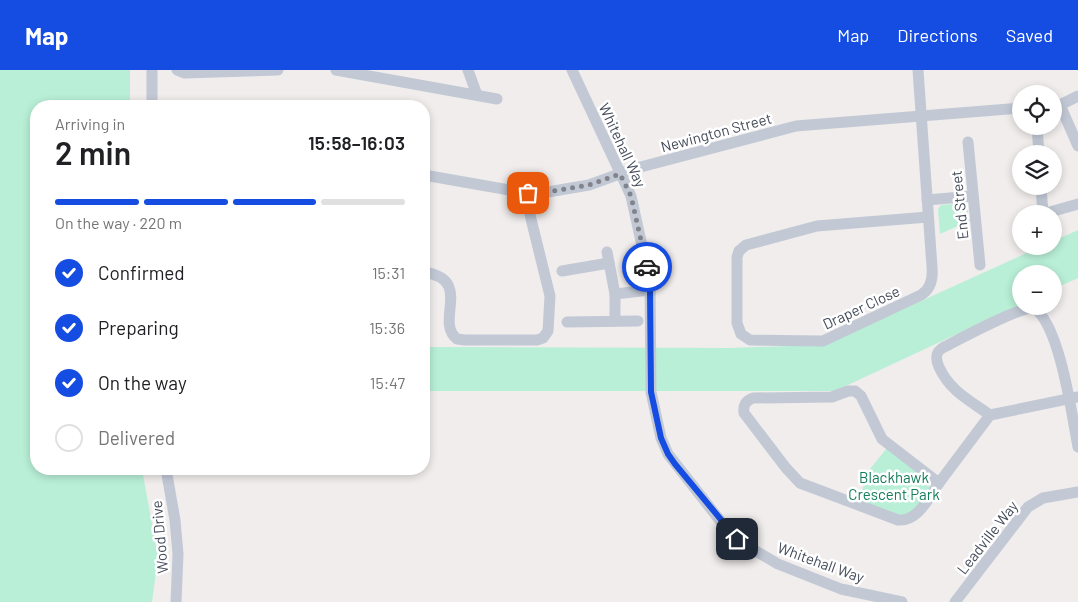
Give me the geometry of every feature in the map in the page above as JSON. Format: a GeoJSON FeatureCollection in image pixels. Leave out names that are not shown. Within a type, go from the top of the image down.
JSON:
{"type":"FeatureCollection","features":[{"type":"Feature","properties":{"kind":"street"},"geometry":{"type":"LineString","coordinates":[[152,70],[152,100]]}},
{"type":"Feature","properties":{"kind":"street"},"geometry":{"type":"LineString","coordinates":[[177,70],[184,73],[278,70]]}},
{"type":"Feature","properties":{"kind":"street"},"geometry":{"type":"LineString","coordinates":[[336,70],[497,99]]}},
{"type":"Feature","properties":{"kind":"street"},"geometry":{"type":"LineString","coordinates":[[468,70],[477,96]]}},
{"type":"Feature","properties":{"kind":"street","name":"Whitehall Way"},"geometry":{"type":"LineString","coordinates":[[572,70],[631,196],[649,275],[651,392],[661,438],[668,454],[729,532],[752,549],[778,564],[841,589],[902,602]]}},
{"type":"Feature","properties":{"kind":"street","name":"Draper Close"},"geometry":{"type":"LineString","coordinates":[[918,70],[932,274],[929,289],[921,295],[823,341],[756,341],[745,338],[739,331],[737,323],[737,261],[739,252],[746,245],[817,226],[928,217]]}},
{"type":"Feature","properties":{"kind":"street"},"geometry":{"type":"LineString","coordinates":[[1062,103],[1078,96]]}},
{"type":"Feature","properties":{"kind":"street","name":"Newington Street"},"geometry":{"type":"LineString","coordinates":[[430,176],[528,193],[542,193],[589,185],[620,174],[796,126],[1012,109]]}},
{"type":"Feature","properties":{"kind":"street"},"geometry":{"type":"LineString","coordinates":[[1062,115],[1078,146]]}},
{"type":"Feature","properties":{"kind":"street","name":"End Street"},"geometry":{"type":"LineString","coordinates":[[968,142],[980,264]]}},
{"type":"Feature","properties":{"kind":"street"},"geometry":{"type":"LineString","coordinates":[[430,273],[442,276],[448,284],[451,331],[457,339],[537,340],[543,338],[548,331],[550,296],[531,219],[528,193]]}},
{"type":"Feature","properties":{"kind":"street"},"geometry":{"type":"LineString","coordinates":[[927,200],[973,196]]}},
{"type":"Feature","properties":{"kind":"street"},"geometry":{"type":"LineString","coordinates":[[1062,209],[1078,204]]}},
{"type":"Feature","properties":{"kind":"street"},"geometry":{"type":"LineString","coordinates":[[562,271],[608,258],[615,294],[615,321]]}},
{"type":"Feature","properties":{"kind":"street"},"geometry":{"type":"LineString","coordinates":[[615,294],[650,290]]}},
{"type":"Feature","properties":{"kind":"street"},"geometry":{"type":"LineString","coordinates":[[990,415],[946,381],[938,365],[937,352],[1031,307],[1037,310],[1043,317],[1058,351],[1073,398],[1078,447]]}},
{"type":"Feature","properties":{"kind":"street"},"geometry":{"type":"LineString","coordinates":[[567,322],[638,321]]}},
{"type":"Feature","properties":{"kind":"street"},"geometry":{"type":"LineString","coordinates":[[940,482],[882,439],[864,401],[854,391],[848,391],[832,397],[754,398],[744,405],[746,416],[796,480],[804,485],[903,521],[916,514],[940,482],[990,415],[1073,398]]}},
{"type":"Feature","properties":{"kind":"street","name":"Wood Drive"},"geometry":{"type":"LineString","coordinates":[[167,475],[175,520],[178,554],[176,602]]}},
{"type":"Feature","properties":{"kind":"street","name":"Leadville Way"},"geometry":{"type":"LineString","coordinates":[[956,602],[1028,507],[1043,498],[1078,492]]}},
{"type":"Feature","properties":{"kind":"green space"},"geometry":{"type":"Polygon","coordinates":[[[0,70],[130,70],[130,100],[30,100],[30,475],[143,475],[158,557],[152,602],[0,602],[0,70]]]}},
{"type":"Feature","properties":{"kind":"green space"},"geometry":{"type":"Polygon","coordinates":[[[964,203],[964,210],[968,210],[968,218],[971,220],[940,234],[938,209],[941,205],[964,203]]]}},
{"type":"Feature","properties":{"kind":"green space"},"geometry":{"type":"Polygon","coordinates":[[[1078,230],[1078,278],[1062,285],[1062,265],[1012,265],[1012,308],[835,391],[430,391],[430,347],[730,348],[817,345],[833,341],[1022,255],[1062,255],[1062,237],[1078,230]]]}},
{"type":"Feature","properties":{"kind":"green space","name":"Blackhawk Crescent Park"},"geometry":{"type":"Polygon","coordinates":[[[887,448],[929,480],[930,489],[913,511],[901,516],[858,501],[870,469],[887,448]]]}},
{"type":"Feature","properties":{"kind":"way so far"},"geometry":{"type":"LineString","coordinates":[[528,193],[542,193],[589,185],[620,174],[631,196],[647,267]]}},
{"type":"Feature","properties":{"kind":"route"},"geometry":{"type":"LineString","coordinates":[[647,267],[650,282],[650,381],[661,438],[675,464],[729,532],[737,539]]}}]}
